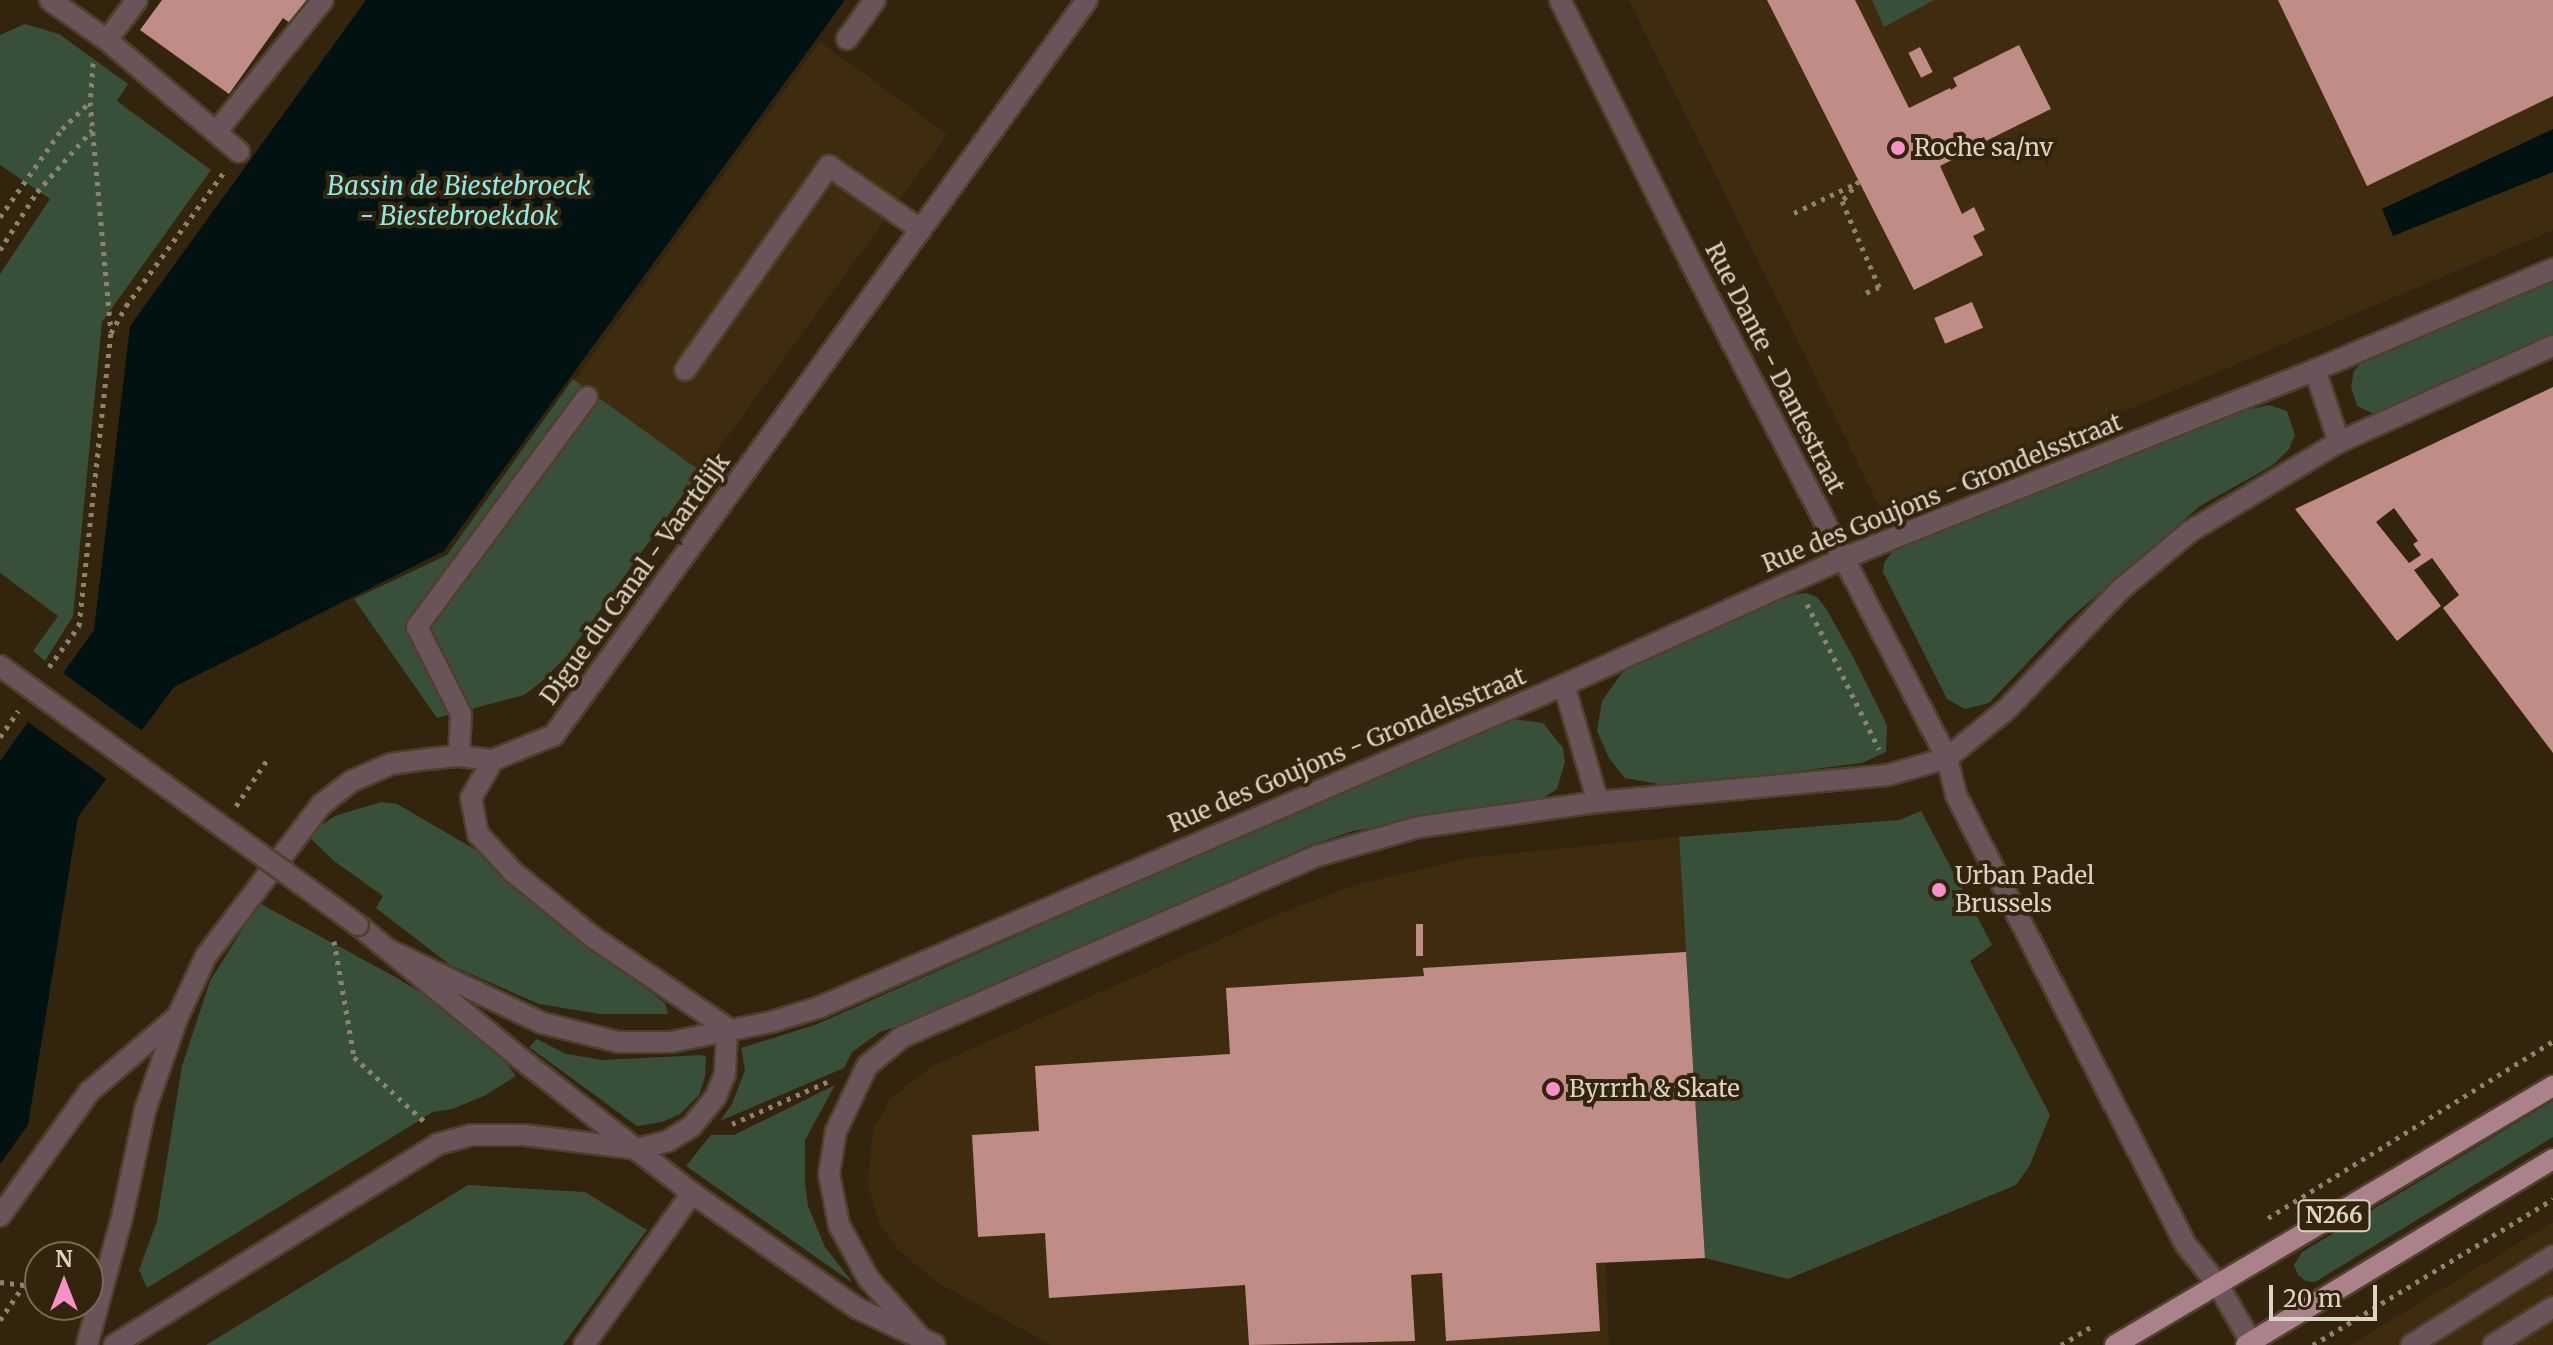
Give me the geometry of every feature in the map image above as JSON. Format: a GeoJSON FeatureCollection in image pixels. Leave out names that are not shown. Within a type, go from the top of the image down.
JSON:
{"type":"FeatureCollection","features":[{"type":"Feature","properties":{"kind":"main road","name":"N266"},"geometry":{"type":"LineString","coordinates":[[2115,1345],[2553,1086]]}},
{"type":"Feature","properties":{"kind":"main road","name":"N266"},"geometry":{"type":"LineString","coordinates":[[2250,1344],[2553,1159]]}},
{"type":"Feature","properties":{"kind":"street"},"geometry":{"type":"LineString","coordinates":[[50,0],[107,40],[239,152]]}},
{"type":"Feature","properties":{"kind":"street"},"geometry":{"type":"LineString","coordinates":[[107,40],[137,0]]}},
{"type":"Feature","properties":{"kind":"street"},"geometry":{"type":"LineString","coordinates":[[216,132],[323,0]]}},
{"type":"Feature","properties":{"kind":"street"},"geometry":{"type":"LineString","coordinates":[[847,39],[875,0]]}},
{"type":"Feature","properties":{"kind":"street","name":"Digue du Canal - Vaartdijk"},"geometry":{"type":"LineString","coordinates":[[87,1345],[123,1213],[145,1110],[178,1016],[206,956],[333,794],[352,781],[391,764],[459,756],[493,760],[554,735],[1087,0]]}},
{"type":"Feature","properties":{"kind":"street","name":"Rue Dante - Dantestraat"},"geometry":{"type":"LineString","coordinates":[[1560,0],[1947,758],[1956,795],[2157,1189],[2196,1262],[2218,1285],[2250,1344]]}},
{"type":"Feature","properties":{"kind":"street"},"geometry":{"type":"LineString","coordinates":[[685,370],[829,166],[921,230]]}},
{"type":"Feature","properties":{"kind":"street","name":"Rue des Goujons - Grondelsstraat"},"geometry":{"type":"LineString","coordinates":[[389,950],[542,1023],[618,1042],[671,1042],[727,1028],[771,1022],[820,1007],[1564,685],[1844,558],[2315,370],[2553,269]]}},
{"type":"Feature","properties":{"kind":"street"},"geometry":{"type":"LineString","coordinates":[[927,1341],[868,1278],[839,1225],[829,1174],[836,1131],[867,1066],[902,1037],[1317,856],[1419,827],[1598,802],[1888,775],[1947,758],[2007,709],[2120,590],[2189,532],[2339,442],[2553,346]]}},
{"type":"Feature","properties":{"kind":"street"},"geometry":{"type":"LineString","coordinates":[[2315,370],[2339,442]]}},
{"type":"Feature","properties":{"kind":"street"},"geometry":{"type":"LineString","coordinates":[[459,756],[461,714],[417,627],[587,397]]}},
{"type":"Feature","properties":{"kind":"street"},"geometry":{"type":"LineString","coordinates":[[0,666],[350,919],[692,1193],[857,1308],[927,1341]]}},
{"type":"Feature","properties":{"kind":"street"},"geometry":{"type":"LineString","coordinates":[[1564,685],[1598,802]]}},
{"type":"Feature","properties":{"kind":"street"},"geometry":{"type":"LineString","coordinates":[[114,1345],[438,1144],[472,1135],[524,1135],[638,1149],[668,1141],[692,1126],[716,1096],[725,1074],[727,1028],[594,938],[513,872],[478,834],[471,798],[493,760]]}},
{"type":"Feature","properties":{"kind":"street"},"geometry":{"type":"LineString","coordinates":[[0,1216],[89,1092],[178,1016]]}},
{"type":"Feature","properties":{"kind":"street"},"geometry":{"type":"LineString","coordinates":[[584,1345],[692,1193]]}},
{"type":"Feature","properties":{"kind":"street"},"geometry":{"type":"LineString","coordinates":[[2411,1345],[2553,1256]]}},
{"type":"Feature","properties":{"kind":"street"},"geometry":{"type":"LineString","coordinates":[[2493,1345],[2553,1307]]}},
{"type":"Feature","properties":{"kind":"path"},"geometry":{"type":"LineString","coordinates":[[44,675],[79,626],[111,333],[90,102],[92,63],[107,40]]}},
{"type":"Feature","properties":{"kind":"path"},"geometry":{"type":"LineString","coordinates":[[0,217],[62,129],[90,102]]}},
{"type":"Feature","properties":{"kind":"path"},"geometry":{"type":"LineString","coordinates":[[0,250],[37,192],[92,129]]}},
{"type":"Feature","properties":{"kind":"path"},"geometry":{"type":"LineString","coordinates":[[111,333],[126,306],[239,152]]}},
{"type":"Feature","properties":{"kind":"path"},"geometry":{"type":"LineString","coordinates":[[1794,213],[1859,181],[1842,201],[1879,287],[1861,295]]}},
{"type":"Feature","properties":{"kind":"path"},"geometry":{"type":"LineString","coordinates":[[1804,598],[1879,750]]}},
{"type":"Feature","properties":{"kind":"path"},"geometry":{"type":"LineString","coordinates":[[0,737],[26,700]]}},
{"type":"Feature","properties":{"kind":"path"},"geometry":{"type":"LineString","coordinates":[[239,800],[267,760]]}},
{"type":"Feature","properties":{"kind":"path"},"geometry":{"type":"LineString","coordinates":[[350,919],[333,932],[354,1057],[427,1124],[438,1144]]}},
{"type":"Feature","properties":{"kind":"path"},"geometry":{"type":"LineString","coordinates":[[2261,1222],[2553,1041]]}},
{"type":"Feature","properties":{"kind":"path"},"geometry":{"type":"LineString","coordinates":[[692,1126],[719,1129],[867,1066]]}},
{"type":"Feature","properties":{"kind":"path"},"geometry":{"type":"LineString","coordinates":[[2313,1345],[2553,1199]]}},
{"type":"Feature","properties":{"kind":"path"},"geometry":{"type":"LineString","coordinates":[[0,1282],[24,1285],[0,1320]]}},
{"type":"Feature","properties":{"kind":"path"},"geometry":{"type":"LineString","coordinates":[[2061,1345],[2095,1325]]}},
{"type":"Feature","properties":{"kind":"shaded area"},"geometry":{"type":"Polygon","coordinates":[[[1629,0],[2553,0],[2553,230],[1883,514],[1629,0]]]}},
{"type":"Feature","properties":{"kind":"shaded area"},"geometry":{"type":"Polygon","coordinates":[[[820,42],[947,134],[701,472],[574,380],[820,42]]]}},
{"type":"Feature","properties":{"kind":"shaded area"},"geometry":{"type":"Polygon","coordinates":[[[1679,837],[1705,1258],[1606,1263],[1609,1345],[1051,1345],[940,1284],[898,1250],[879,1223],[868,1184],[873,1130],[891,1098],[932,1066],[1283,912],[1355,885],[1469,858],[1679,837]]]}},
{"type":"Feature","properties":{"kind":"shaded area"},"geometry":{"type":"Polygon","coordinates":[[[2553,1222],[2553,1345],[2350,1345],[2553,1222]]]}},
{"type":"Feature","properties":{"kind":"green space"},"geometry":{"type":"Polygon","coordinates":[[[1872,0],[1934,0],[1884,27],[1872,0]]]}},
{"type":"Feature","properties":{"kind":"green space"},"geometry":{"type":"Polygon","coordinates":[[[25,24],[59,34],[128,84],[117,101],[211,170],[102,322],[73,616],[45,661],[33,651],[58,616],[0,573],[0,274],[50,199],[0,165],[0,35],[25,24]]]}},
{"type":"Feature","properties":{"kind":"green space"},"geometry":{"type":"Polygon","coordinates":[[[2553,279],[2553,338],[2376,415],[2357,406],[2351,387],[2354,371],[2367,356],[2553,279]]]}},
{"type":"Feature","properties":{"kind":"green space"},"geometry":{"type":"Polygon","coordinates":[[[573,379],[700,471],[567,656],[541,682],[524,695],[437,718],[354,599],[447,555],[573,379]]]}},
{"type":"Feature","properties":{"kind":"green space"},"geometry":{"type":"Polygon","coordinates":[[[2269,405],[2287,411],[2295,435],[2289,449],[2273,465],[2200,506],[2067,621],[1989,703],[1965,709],[1947,699],[1883,572],[1884,563],[1894,549],[2229,414],[2269,405]]]}},
{"type":"Feature","properties":{"kind":"green space"},"geometry":{"type":"Polygon","coordinates":[[[1806,593],[1817,597],[1827,610],[1853,657],[1887,725],[1886,752],[1862,763],[1674,787],[1625,778],[1609,758],[1597,731],[1602,701],[1624,670],[1720,624],[1788,596],[1806,593]]]}},
{"type":"Feature","properties":{"kind":"green space"},"geometry":{"type":"Polygon","coordinates":[[[1513,719],[1543,723],[1563,748],[1565,762],[1557,789],[1543,798],[1353,831],[1308,846],[910,1022],[880,1032],[852,1052],[844,1068],[720,1121],[732,1104],[745,1070],[741,1048],[815,1025],[1486,728],[1513,719]]]}},
{"type":"Feature","properties":{"kind":"green space"},"geometry":{"type":"Polygon","coordinates":[[[381,802],[397,804],[476,850],[537,905],[665,1003],[668,1014],[600,1014],[539,1004],[450,965],[376,908],[383,896],[334,861],[307,835],[335,816],[381,802]]]}},
{"type":"Feature","properties":{"kind":"green space"},"geometry":{"type":"Polygon","coordinates":[[[1921,811],[1992,945],[1970,961],[2050,1115],[2030,1165],[2016,1185],[1788,1279],[1705,1258],[1679,837],[1899,820],[1921,811]]]}},
{"type":"Feature","properties":{"kind":"green space"},"geometry":{"type":"Polygon","coordinates":[[[259,903],[397,978],[460,1017],[494,1046],[516,1076],[484,1096],[452,1109],[433,1112],[147,1288],[139,1270],[157,1221],[182,1066],[210,981],[259,903]]]}},
{"type":"Feature","properties":{"kind":"green space"},"geometry":{"type":"Polygon","coordinates":[[[537,1039],[566,1054],[603,1060],[702,1055],[706,1057],[705,1077],[699,1095],[680,1114],[662,1122],[637,1126],[529,1047],[537,1039]]]}},
{"type":"Feature","properties":{"kind":"green space"},"geometry":{"type":"Polygon","coordinates":[[[835,1085],[805,1140],[805,1182],[808,1206],[825,1247],[853,1283],[686,1166],[711,1135],[734,1135],[835,1085]]]}},
{"type":"Feature","properties":{"kind":"green space"},"geometry":{"type":"Polygon","coordinates":[[[2553,1101],[2553,1137],[2315,1282],[2306,1281],[2298,1275],[2294,1265],[2302,1252],[2553,1101]]]}},
{"type":"Feature","properties":{"kind":"green space"},"geometry":{"type":"Polygon","coordinates":[[[468,1185],[585,1192],[647,1230],[563,1345],[206,1345],[468,1185]]]}},
{"type":"Feature","properties":{"kind":"water","name":"Bassin de Biestebroeck - Biestebroekdok"},"geometry":{"type":"Polygon","coordinates":[[[366,0],[845,0],[444,551],[174,687],[78,817],[28,1125],[0,1164],[0,761],[94,630],[130,326],[366,0]]]}},
{"type":"Feature","properties":{"kind":"water"},"geometry":{"type":"Polygon","coordinates":[[[2553,129],[2553,172],[2393,236],[2382,209],[2553,129]]]}},
{"type":"Feature","properties":{"kind":"pier"},"geometry":{"type":"Polygon","coordinates":[[[60,671],[146,733],[110,782],[25,720],[60,671]]]}},
{"type":"Feature","properties":{"kind":"building"},"geometry":{"type":"Polygon","coordinates":[[[162,0],[307,0],[290,23],[283,18],[229,94],[140,30],[162,0]]]}},
{"type":"Feature","properties":{"kind":"building"},"geometry":{"type":"Polygon","coordinates":[[[1767,0],[1855,0],[1909,108],[1951,90],[1957,86],[1953,78],[2019,45],[2051,109],[1986,141],[1984,137],[1976,140],[1979,146],[1940,166],[1962,214],[1974,207],[1985,230],[1973,236],[1983,255],[1914,290],[1767,0]]]}},
{"type":"Feature","properties":{"kind":"building"},"geometry":{"type":"Polygon","coordinates":[[[2278,0],[2553,0],[2553,96],[2367,186],[2278,0]]]}},
{"type":"Feature","properties":{"kind":"building"},"geometry":{"type":"Polygon","coordinates":[[[1920,47],[1933,72],[1921,78],[1908,53],[1920,47]]]}},
{"type":"Feature","properties":{"kind":"building"},"geometry":{"type":"Polygon","coordinates":[[[1972,302],[1983,328],[1945,344],[1934,318],[1972,302]]]}},
{"type":"Feature","properties":{"kind":"building"},"geometry":{"type":"Polygon","coordinates":[[[2553,387],[2553,753],[2443,608],[2459,595],[2432,558],[2414,570],[2441,606],[2397,641],[2295,509],[2553,387]],[[2394,508],[2376,522],[2409,563],[2421,555],[2413,544],[2418,541],[2394,508]]]}},
{"type":"Feature","properties":{"kind":"building"},"geometry":{"type":"Polygon","coordinates":[[[1416,924],[1423,924],[1423,956],[1416,956],[1416,924]]]}},
{"type":"Feature","properties":{"kind":"building"},"geometry":{"type":"Polygon","coordinates":[[[1686,952],[1705,1258],[1596,1263],[1600,1331],[1446,1341],[1442,1273],[1411,1275],[1415,1341],[1249,1345],[1245,1285],[1049,1298],[1045,1233],[978,1237],[972,1135],[1039,1131],[1035,1066],[1230,1054],[1226,988],[1424,976],[1423,968],[1686,952]]]}},
{"type":"Feature","properties":{"kind":"place","name":"Roche sa/nv"},"geometry":{"type":"Point","coordinates":[1898,148]}},
{"type":"Feature","properties":{"kind":"place","name":"Urban Padel Brussels"},"geometry":{"type":"Point","coordinates":[1939,890]}},
{"type":"Feature","properties":{"kind":"place","name":"Byrrrh & Skate"},"geometry":{"type":"Point","coordinates":[1553,1089]}}]}
